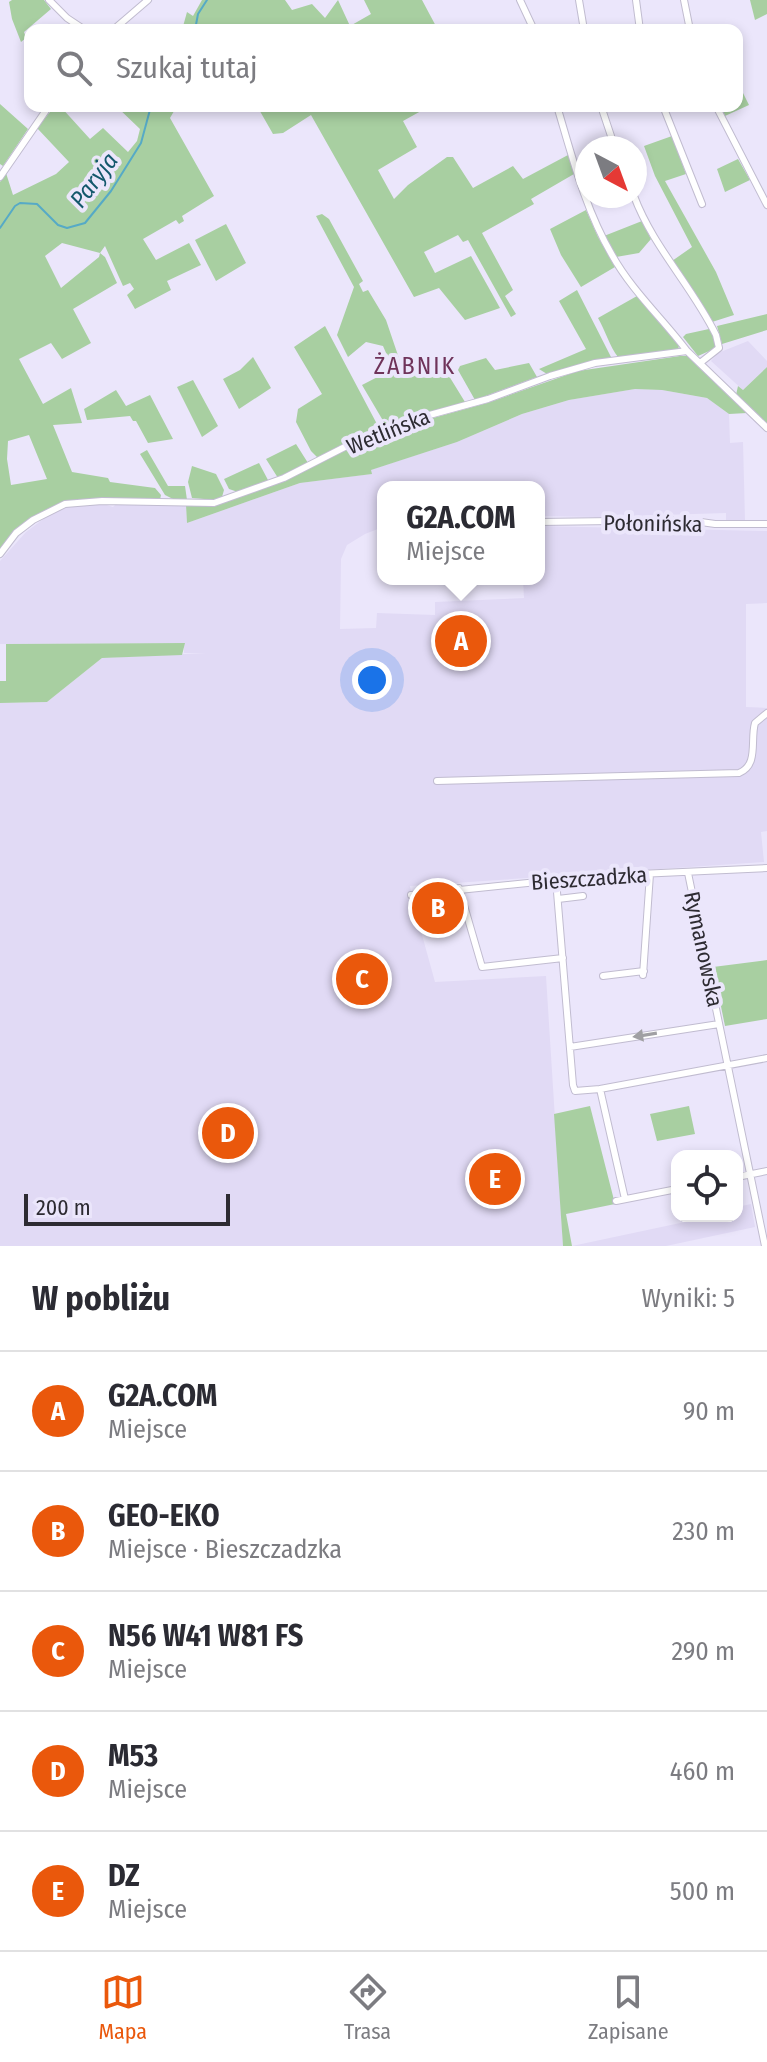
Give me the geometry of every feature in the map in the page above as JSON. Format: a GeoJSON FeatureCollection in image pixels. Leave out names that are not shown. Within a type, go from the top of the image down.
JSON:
{"type":"FeatureCollection","features":[{"type":"Feature","properties":{"kind":"street"},"geometry":{"type":"LineString","coordinates":[[49,0],[76,24]]}},
{"type":"Feature","properties":{"kind":"street"},"geometry":{"type":"LineString","coordinates":[[120,24],[148,0]]}},
{"type":"Feature","properties":{"kind":"street"},"geometry":{"type":"LineString","coordinates":[[520,0],[531,24]]}},
{"type":"Feature","properties":{"kind":"street"},"geometry":{"type":"LineString","coordinates":[[579,0],[583,24]]}},
{"type":"Feature","properties":{"kind":"street"},"geometry":{"type":"LineString","coordinates":[[636,0],[639,24]]}},
{"type":"Feature","properties":{"kind":"street"},"geometry":{"type":"LineString","coordinates":[[684,0],[689,24]]}},
{"type":"Feature","properties":{"kind":"street"},"geometry":{"type":"LineString","coordinates":[[0,177],[45,112]]}},
{"type":"Feature","properties":{"kind":"street"},"geometry":{"type":"LineString","coordinates":[[559,112],[590,211],[612,256],[687,351],[767,428]]}},
{"type":"Feature","properties":{"kind":"street"},"geometry":{"type":"LineString","coordinates":[[603,112],[611,136]]}},
{"type":"Feature","properties":{"kind":"street"},"geometry":{"type":"LineString","coordinates":[[665,112],[702,204]]}},
{"type":"Feature","properties":{"kind":"street"},"geometry":{"type":"LineString","coordinates":[[719,112],[767,205]]}},
{"type":"Feature","properties":{"kind":"street"},"geometry":{"type":"LineString","coordinates":[[639,208],[648,227],[716,335],[719,348],[700,363]]}},
{"type":"Feature","properties":{"kind":"street","name":"Wetlińska"},"geometry":{"type":"LineString","coordinates":[[0,554],[16,533],[33,520],[65,504],[102,501],[214,503],[284,478],[363,436],[413,418],[488,399],[595,363],[687,351]]}},
{"type":"Feature","properties":{"kind":"street","name":"Połonińska"},"geometry":{"type":"LineString","coordinates":[[545,522],[687,520],[715,524],[767,524]]}},
{"type":"Feature","properties":{"kind":"street"},"geometry":{"type":"LineString","coordinates":[[437,781],[739,773],[747,770],[752,762],[755,723],[767,713]]}},
{"type":"Feature","properties":{"kind":"street","name":"Bieszczadzka"},"geometry":{"type":"LineString","coordinates":[[411,895],[556,880],[767,868]]}},
{"type":"Feature","properties":{"kind":"street","name":"Rymanowska"},"geometry":{"type":"LineString","coordinates":[[688,873],[765,1246]]}},
{"type":"Feature","properties":{"kind":"street","name":"Rymanowska"},"geometry":{"type":"LineString","coordinates":[[603,976],[644,973],[650,874]]}},
{"type":"Feature","properties":{"kind":"street"},"geometry":{"type":"LineString","coordinates":[[556,880],[575,1091],[767,1058]]}},
{"type":"Feature","properties":{"kind":"street"},"geometry":{"type":"LineString","coordinates":[[459,888],[482,967],[563,958]]}},
{"type":"Feature","properties":{"kind":"street"},"geometry":{"type":"LineString","coordinates":[[558,899],[583,896]]}},
{"type":"Feature","properties":{"kind":"street","name":"Rymanowska"},"geometry":{"type":"LineString","coordinates":[[570,1047],[719,1024]]}},
{"type":"Feature","properties":{"kind":"street"},"geometry":{"type":"LineString","coordinates":[[600,1089],[625,1199]]}},
{"type":"Feature","properties":{"kind":"street"},"geometry":{"type":"LineString","coordinates":[[743,1176],[767,1171]]}},
{"type":"Feature","properties":{"kind":"street"},"geometry":{"type":"LineString","coordinates":[[616,1201],[671,1190]]}},
{"type":"Feature","properties":{"kind":"shaded area"},"geometry":{"type":"Polygon","coordinates":[[[748,341],[767,361],[767,367],[743,390],[711,361],[718,353],[748,341]]]}},
{"type":"Feature","properties":{"kind":"shaded area"},"geometry":{"type":"Polygon","coordinates":[[[635,389],[707,398],[729,414],[730,443],[743,442],[745,520],[726,520],[726,513],[545,516],[545,481],[377,481],[377,529],[347,545],[341,559],[340,629],[376,628],[377,613],[435,615],[435,602],[524,598],[523,585],[545,585],[545,526],[767,531],[767,603],[746,604],[746,707],[767,708],[767,831],[761,832],[764,862],[410,886],[412,897],[455,893],[462,920],[419,924],[435,982],[546,976],[563,1246],[0,1246],[0,703],[47,702],[102,658],[206,653],[184,653],[184,643],[0,644],[0,561],[26,532],[54,511],[72,506],[104,504],[113,507],[117,503],[186,505],[187,523],[300,483],[371,474],[370,470],[457,442],[522,414],[569,400],[635,389]]]}},
{"type":"Feature","properties":{"kind":"shaded area"},"geometry":{"type":"Polygon","coordinates":[[[751,1204],[755,1227],[666,1246],[572,1246],[685,1222],[743,1222],[743,1206],[751,1204]]]}},
{"type":"Feature","properties":{"kind":"green space"},"geometry":{"type":"Polygon","coordinates":[[[44,0],[51,9],[33,24],[24,24],[24,40],[21,42],[9,2],[44,0]]]}},
{"type":"Feature","properties":{"kind":"green space"},"geometry":{"type":"Polygon","coordinates":[[[202,0],[285,0],[292,10],[312,4],[325,18],[338,0],[349,24],[184,24],[187,12],[193,16],[202,0]]]}},
{"type":"Feature","properties":{"kind":"green space"},"geometry":{"type":"Polygon","coordinates":[[[364,0],[422,0],[435,24],[354,24],[371,14],[364,0]]]}},
{"type":"Feature","properties":{"kind":"green space"},"geometry":{"type":"Polygon","coordinates":[[[750,0],[767,0],[767,14],[755,20],[750,0]]]}},
{"type":"Feature","properties":{"kind":"green space"},"geometry":{"type":"Polygon","coordinates":[[[743,93],[749,105],[743,108],[743,93]]]}},
{"type":"Feature","properties":{"kind":"green space"},"geometry":{"type":"Polygon","coordinates":[[[0,104],[28,129],[3,166],[0,164],[0,104]]]}},
{"type":"Feature","properties":{"kind":"green space"},"geometry":{"type":"Polygon","coordinates":[[[50,112],[65,112],[90,139],[103,128],[128,152],[137,141],[140,129],[122,112],[174,112],[170,118],[214,196],[182,216],[184,221],[179,224],[176,220],[143,239],[156,260],[189,243],[201,265],[167,281],[171,290],[135,309],[127,295],[134,289],[130,283],[123,286],[105,246],[100,253],[117,283],[73,309],[91,343],[62,359],[51,343],[19,359],[43,404],[71,388],[82,423],[53,425],[72,472],[108,478],[110,482],[155,488],[161,495],[160,500],[62,503],[31,519],[0,551],[0,182],[6,173],[13,195],[56,174],[69,162],[37,128],[50,112]],[[62,243],[45,256],[61,288],[100,253],[62,243]],[[29,435],[8,441],[11,485],[47,479],[29,435]]]}},
{"type":"Feature","properties":{"kind":"green space"},"geometry":{"type":"Polygon","coordinates":[[[260,112],[419,112],[403,121],[417,147],[378,170],[394,199],[447,157],[453,157],[473,188],[513,166],[523,179],[568,155],[574,174],[531,199],[534,204],[482,233],[513,290],[505,296],[516,314],[511,317],[468,240],[463,242],[458,235],[424,252],[435,273],[471,256],[500,308],[465,320],[439,288],[414,297],[311,115],[283,133],[273,134],[260,112]]]}},
{"type":"Feature","properties":{"kind":"green space"},"geometry":{"type":"Polygon","coordinates":[[[672,136],[686,174],[665,181],[716,272],[734,315],[712,322],[672,261],[692,247],[655,176],[647,145],[672,136]]]}},
{"type":"Feature","properties":{"kind":"green space"},"geometry":{"type":"Polygon","coordinates":[[[738,159],[750,180],[725,192],[717,169],[738,159]]]}},
{"type":"Feature","properties":{"kind":"green space"},"geometry":{"type":"Polygon","coordinates":[[[586,210],[615,267],[581,287],[561,255],[550,229],[586,210]]]}},
{"type":"Feature","properties":{"kind":"green space"},"geometry":{"type":"Polygon","coordinates":[[[322,214],[329,219],[363,281],[359,284],[363,292],[368,290],[386,320],[405,376],[441,363],[465,402],[385,424],[362,385],[393,369],[383,346],[366,342],[348,357],[337,335],[354,287],[316,216],[322,214]]]}},
{"type":"Feature","properties":{"kind":"green space"},"geometry":{"type":"Polygon","coordinates":[[[642,221],[651,239],[639,253],[616,257],[604,236],[642,221]]]}},
{"type":"Feature","properties":{"kind":"green space"},"geometry":{"type":"Polygon","coordinates":[[[226,224],[246,263],[216,281],[195,240],[226,224]]]}},
{"type":"Feature","properties":{"kind":"green space"},"geometry":{"type":"Polygon","coordinates":[[[577,290],[611,357],[547,374],[539,369],[586,349],[559,301],[577,290]]]}},
{"type":"Feature","properties":{"kind":"green space"},"geometry":{"type":"Polygon","coordinates":[[[637,296],[679,345],[678,351],[618,357],[598,318],[637,296]]]}},
{"type":"Feature","properties":{"kind":"green space"},"geometry":{"type":"Polygon","coordinates":[[[767,314],[767,330],[722,344],[717,326],[767,314]]]}},
{"type":"Feature","properties":{"kind":"green space"},"geometry":{"type":"Polygon","coordinates":[[[325,326],[378,426],[318,458],[296,422],[298,409],[322,394],[294,347],[325,326]]]}},
{"type":"Feature","properties":{"kind":"green space"},"geometry":{"type":"Polygon","coordinates":[[[709,329],[716,339],[716,348],[698,356],[683,337],[709,329]]]}},
{"type":"Feature","properties":{"kind":"green space"},"geometry":{"type":"Polygon","coordinates":[[[687,356],[747,413],[729,414],[707,398],[662,390],[635,389],[569,400],[522,414],[457,442],[371,470],[372,474],[300,483],[187,523],[186,505],[207,504],[268,485],[386,431],[487,403],[578,371],[687,356]]]}},
{"type":"Feature","properties":{"kind":"green space"},"geometry":{"type":"Polygon","coordinates":[[[253,357],[271,388],[239,409],[223,379],[240,370],[253,357]]]}},
{"type":"Feature","properties":{"kind":"green space"},"geometry":{"type":"Polygon","coordinates":[[[486,358],[495,370],[529,363],[537,377],[475,400],[458,370],[460,366],[486,358]]]}},
{"type":"Feature","properties":{"kind":"green space"},"geometry":{"type":"Polygon","coordinates":[[[767,367],[767,424],[736,395],[738,386],[743,390],[767,367]]]}},
{"type":"Feature","properties":{"kind":"green space"},"geometry":{"type":"Polygon","coordinates":[[[193,380],[218,426],[202,437],[177,387],[193,380]]]}},
{"type":"Feature","properties":{"kind":"green space"},"geometry":{"type":"Polygon","coordinates":[[[116,390],[126,406],[150,395],[173,439],[148,443],[130,416],[87,420],[84,409],[116,390]]]}},
{"type":"Feature","properties":{"kind":"green space"},"geometry":{"type":"Polygon","coordinates":[[[296,444],[308,463],[278,478],[266,459],[296,444]]]}},
{"type":"Feature","properties":{"kind":"green space"},"geometry":{"type":"Polygon","coordinates":[[[147,450],[168,486],[185,486],[187,500],[165,495],[140,454],[147,450]]]}},
{"type":"Feature","properties":{"kind":"green space"},"geometry":{"type":"Polygon","coordinates":[[[259,463],[268,480],[266,482],[238,492],[229,489],[224,479],[259,463]]]}},
{"type":"Feature","properties":{"kind":"green space"},"geometry":{"type":"Polygon","coordinates":[[[192,466],[216,474],[224,490],[222,497],[216,500],[192,498],[188,482],[192,466]]]}},
{"type":"Feature","properties":{"kind":"green space"},"geometry":{"type":"Polygon","coordinates":[[[185,643],[182,655],[102,658],[47,702],[0,703],[0,681],[6,681],[6,644],[185,643]]]}},
{"type":"Feature","properties":{"kind":"green space"},"geometry":{"type":"Polygon","coordinates":[[[767,960],[767,1019],[725,1026],[713,967],[767,960]]]}},
{"type":"Feature","properties":{"kind":"green space"},"geometry":{"type":"Polygon","coordinates":[[[590,1106],[615,1204],[566,1214],[572,1246],[563,1246],[554,1114],[590,1106]]]}},
{"type":"Feature","properties":{"kind":"green space"},"geometry":{"type":"Polygon","coordinates":[[[689,1106],[695,1134],[657,1141],[650,1114],[689,1106]]]}},
{"type":"Feature","properties":{"kind":"waterway","name":"Paryja"},"geometry":{"type":"LineString","coordinates":[[196,24],[198,14],[207,0]]}},
{"type":"Feature","properties":{"kind":"waterway","name":"Paryja"},"geometry":{"type":"LineString","coordinates":[[0,228],[20,203],[37,204],[58,225],[67,228],[85,223],[111,191],[141,143],[149,112]]}},
{"type":"Feature","properties":{"kind":"place","name":"G2A.COM"},"geometry":{"type":"Point","coordinates":[461,641]}},
{"type":"Feature","properties":{"kind":"place","name":"GEO-EKO"},"geometry":{"type":"Point","coordinates":[438,908]}},
{"type":"Feature","properties":{"kind":"place","name":"N56 W41 W81 FS"},"geometry":{"type":"Point","coordinates":[362,979]}},
{"type":"Feature","properties":{"kind":"place","name":"M53"},"geometry":{"type":"Point","coordinates":[228,1133]}},
{"type":"Feature","properties":{"kind":"place","name":"DZ"},"geometry":{"type":"Point","coordinates":[495,1179]}},
{"type":"Feature","properties":{"kind":"district","name":"ŻABNIK"},"geometry":{"type":"Point","coordinates":[415,366]}}]}
